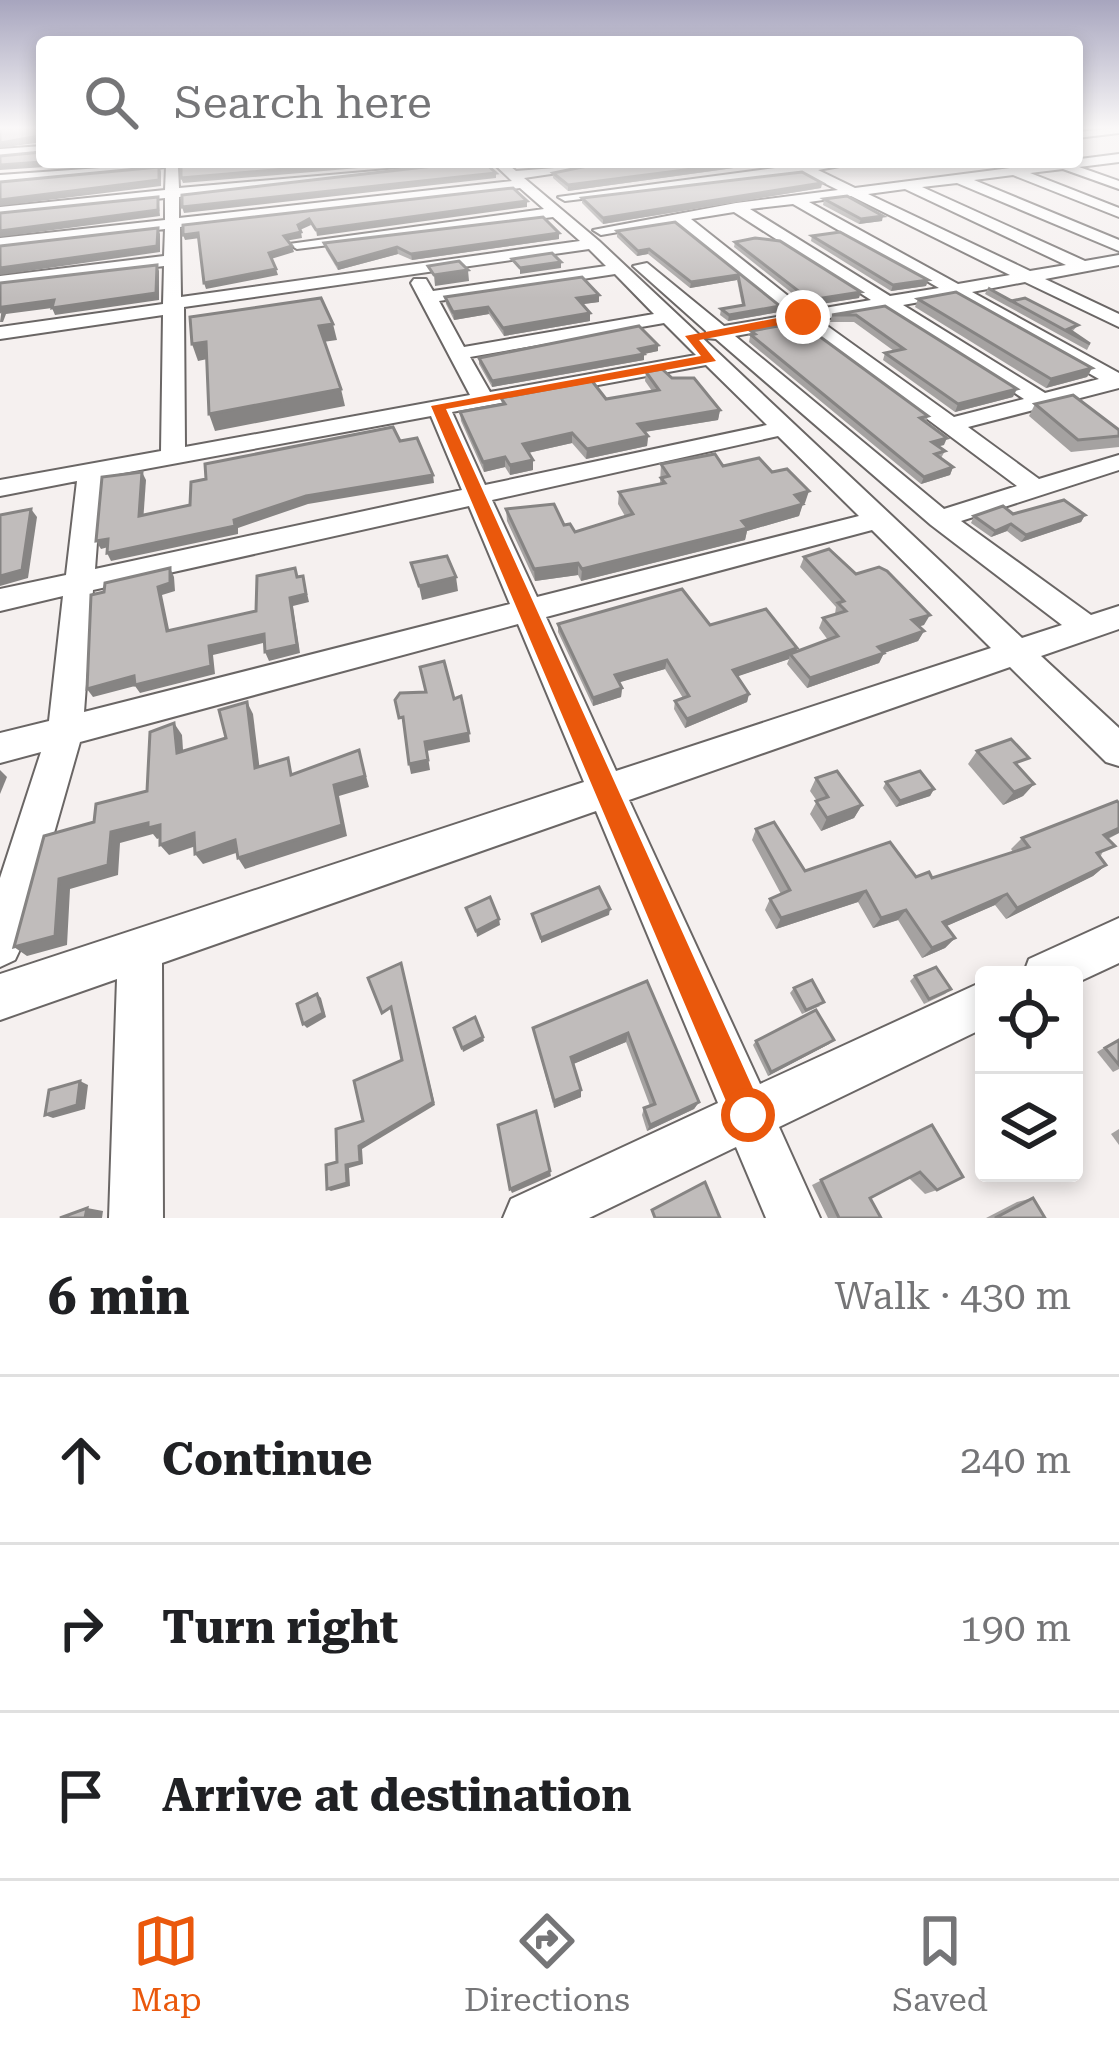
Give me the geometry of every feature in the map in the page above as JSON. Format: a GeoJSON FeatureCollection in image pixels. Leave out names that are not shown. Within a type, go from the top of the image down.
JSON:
{"type":"FeatureCollection","features":[{"type":"Feature","properties":{"kind":"street"},"geometry":{"type":"LineString","coordinates":[[173,458],[174,185]]}},
{"type":"Feature","properties":{"kind":"street"},"geometry":{"type":"LineString","coordinates":[[0,211],[220,185]]}},
{"type":"Feature","properties":{"kind":"street"},"geometry":{"type":"LineString","coordinates":[[333,185],[344,204]]}},
{"type":"Feature","properties":{"kind":"street"},"geometry":{"type":"LineString","coordinates":[[0,243],[344,204],[446,185]]}},
{"type":"Feature","properties":{"kind":"street"},"geometry":{"type":"LineString","coordinates":[[536,185],[722,332],[940,519],[1102,622]]}},
{"type":"Feature","properties":{"kind":"street"},"geometry":{"type":"LineString","coordinates":[[297,244],[676,185]]}},
{"type":"Feature","properties":{"kind":"street"},"geometry":{"type":"LineString","coordinates":[[836,185],[1119,321]]}},
{"type":"Feature","properties":{"kind":"street"},"geometry":{"type":"LineString","coordinates":[[0,333],[413,269],[736,207],[916,185]]}},
{"type":"Feature","properties":{"kind":"street"},"geometry":{"type":"LineString","coordinates":[[973,185],[1119,246]]}},
{"type":"Feature","properties":{"kind":"street"},"geometry":{"type":"LineString","coordinates":[[1048,185],[1119,212]]}},
{"type":"Feature","properties":{"kind":"street"},"geometry":{"type":"LineString","coordinates":[[908,186],[1119,281]]}},
{"type":"Feature","properties":{"kind":"street"},"geometry":{"type":"LineString","coordinates":[[949,205],[1003,197]]}},
{"type":"Feature","properties":{"kind":"street"},"geometry":{"type":"LineString","coordinates":[[794,199],[1118,382]]}},
{"type":"Feature","properties":{"kind":"street"},"geometry":{"type":"LineString","coordinates":[[736,207],[1041,400]]}},
{"type":"Feature","properties":{"kind":"street"},"geometry":{"type":"LineString","coordinates":[[283,211],[313,284]]}},
{"type":"Feature","properties":{"kind":"street"},"geometry":{"type":"LineString","coordinates":[[681,218],[724,240],[803,317],[1034,488]]}},
{"type":"Feature","properties":{"kind":"street"},"geometry":{"type":"LineString","coordinates":[[755,236],[838,224]]}},
{"type":"Feature","properties":{"kind":"street"},"geometry":{"type":"LineString","coordinates":[[597,237],[617,268],[1119,751]]}},
{"type":"Feature","properties":{"kind":"street"},"geometry":{"type":"LineString","coordinates":[[0,281],[173,260]]}},
{"type":"Feature","properties":{"kind":"street"},"geometry":{"type":"LineString","coordinates":[[689,338],[1119,260]]}},
{"type":"Feature","properties":{"kind":"street"},"geometry":{"type":"LineString","coordinates":[[428,297],[617,268]]}},
{"type":"Feature","properties":{"kind":"street"},"geometry":{"type":"LineString","coordinates":[[413,269],[483,399]]}},
{"type":"Feature","properties":{"kind":"street"},"geometry":{"type":"LineString","coordinates":[[456,354],[667,317]]}},
{"type":"Feature","properties":{"kind":"street"},"geometry":{"type":"LineString","coordinates":[[0,488],[711,358]]}},
{"type":"Feature","properties":{"kind":"street"},"geometry":{"type":"LineString","coordinates":[[952,425],[1118,382]]}},
{"type":"Feature","properties":{"kind":"street"},"geometry":{"type":"LineString","coordinates":[[438,406],[794,1218]]}},
{"type":"Feature","properties":{"kind":"street"},"geometry":{"type":"LineString","coordinates":[[0,600],[784,428]]}},
{"type":"Feature","properties":{"kind":"street"},"geometry":{"type":"LineString","coordinates":[[940,519],[1119,462]]}},
{"type":"Feature","properties":{"kind":"street"},"geometry":{"type":"LineString","coordinates":[[0,945],[65,732],[90,471]]}},
{"type":"Feature","properties":{"kind":"street"},"geometry":{"type":"LineString","coordinates":[[0,748],[880,519]]}},
{"type":"Feature","properties":{"kind":"street"},"geometry":{"type":"LineString","coordinates":[[0,997],[608,786],[1102,622]]}},
{"type":"Feature","properties":{"kind":"street"},"geometry":{"type":"LineString","coordinates":[[1064,966],[1119,940]]}},
{"type":"Feature","properties":{"kind":"street"},"geometry":{"type":"LineString","coordinates":[[136,1218],[140,950]]}},
{"type":"Feature","properties":{"kind":"street"},"geometry":{"type":"LineString","coordinates":[[530,1218],[975,1008]]}},
{"type":"Feature","properties":{"kind":"building"},"geometry":{"type":"Polygon","coordinates":[[[0,185],[121,185],[0,200],[0,185]]]}},
{"type":"Feature","properties":{"kind":"building"},"geometry":{"type":"Polygon","coordinates":[[[270,185],[387,185],[182,207],[182,195],[270,185]]]}},
{"type":"Feature","properties":{"kind":"building"},"geometry":{"type":"Polygon","coordinates":[[[693,185],[810,185],[603,218],[582,198],[693,185]]]}},
{"type":"Feature","properties":{"kind":"building"},"geometry":{"type":"Polygon","coordinates":[[[513,188],[527,201],[316,230],[309,219],[298,225],[301,232],[284,236],[292,246],[269,253],[276,269],[204,283],[198,233],[183,235],[183,225],[513,188]]]}},
{"type":"Feature","properties":{"kind":"building"},"geometry":{"type":"Polygon","coordinates":[[[847,196],[883,216],[861,219],[824,199],[847,196]]]}},
{"type":"Feature","properties":{"kind":"building"},"geometry":{"type":"Polygon","coordinates":[[[158,197],[158,210],[0,231],[0,213],[158,197]]]}},
{"type":"Feature","properties":{"kind":"building"},"geometry":{"type":"Polygon","coordinates":[[[543,217],[559,233],[411,254],[397,247],[337,264],[324,243],[543,217]]]}},
{"type":"Feature","properties":{"kind":"building"},"geometry":{"type":"Polygon","coordinates":[[[675,222],[780,306],[729,315],[721,309],[744,305],[738,275],[691,282],[649,249],[638,251],[617,231],[675,222]]]}},
{"type":"Feature","properties":{"kind":"building"},"geometry":{"type":"Polygon","coordinates":[[[158,228],[157,246],[0,268],[0,246],[158,228]]]}},
{"type":"Feature","properties":{"kind":"building"},"geometry":{"type":"Polygon","coordinates":[[[840,232],[928,280],[893,285],[812,236],[840,232]]]}},
{"type":"Feature","properties":{"kind":"building"},"geometry":{"type":"Polygon","coordinates":[[[780,241],[861,292],[810,300],[735,242],[780,241]]]}},
{"type":"Feature","properties":{"kind":"building"},"geometry":{"type":"Polygon","coordinates":[[[552,253],[561,262],[520,268],[512,259],[552,253]]]}},
{"type":"Feature","properties":{"kind":"building"},"geometry":{"type":"Polygon","coordinates":[[[459,261],[468,270],[434,275],[428,266],[459,261]]]}},
{"type":"Feature","properties":{"kind":"building"},"geometry":{"type":"Polygon","coordinates":[[[157,265],[156,293],[52,308],[54,300],[2,307],[0,313],[0,283],[157,265]]]}},
{"type":"Feature","properties":{"kind":"building"},"geometry":{"type":"Polygon","coordinates":[[[582,277],[599,295],[577,298],[590,313],[503,328],[488,307],[453,312],[445,297],[582,277]]]}},
{"type":"Feature","properties":{"kind":"building"},"geometry":{"type":"Polygon","coordinates":[[[956,292],[1092,368],[1051,379],[918,299],[956,292]]]}},
{"type":"Feature","properties":{"kind":"building"},"geometry":{"type":"Polygon","coordinates":[[[321,298],[333,324],[319,326],[341,389],[209,414],[206,342],[192,344],[190,317],[321,298]]]}},
{"type":"Feature","properties":{"kind":"building"},"geometry":{"type":"Polygon","coordinates":[[[1025,298],[1078,325],[1068,329],[1090,344],[1011,301],[1025,298]]]}},
{"type":"Feature","properties":{"kind":"building"},"geometry":{"type":"Polygon","coordinates":[[[885,306],[1017,389],[958,404],[885,353],[904,349],[856,315],[832,315],[885,306]]]}},
{"type":"Feature","properties":{"kind":"building"},"geometry":{"type":"Polygon","coordinates":[[[800,322],[928,416],[920,418],[947,438],[932,442],[945,451],[935,454],[953,467],[924,477],[751,335],[755,334],[751,331],[800,322]]]}},
{"type":"Feature","properties":{"kind":"building"},"geometry":{"type":"Polygon","coordinates":[[[639,326],[658,345],[639,349],[644,354],[492,381],[479,358],[639,326]]]}},
{"type":"Feature","properties":{"kind":"building"},"geometry":{"type":"Polygon","coordinates":[[[662,369],[672,378],[694,378],[720,410],[638,424],[648,436],[587,449],[572,433],[523,444],[533,460],[510,465],[505,457],[483,462],[460,412],[505,404],[501,398],[592,381],[606,399],[659,390],[646,372],[662,369]]]}},
{"type":"Feature","properties":{"kind":"building"},"geometry":{"type":"Polygon","coordinates":[[[1073,395],[1119,430],[1119,436],[1078,440],[1035,404],[1073,395]]]}},
{"type":"Feature","properties":{"kind":"building"},"geometry":{"type":"Polygon","coordinates":[[[393,427],[400,441],[417,438],[433,475],[306,496],[234,520],[235,526],[107,553],[108,539],[96,541],[102,477],[142,472],[139,516],[190,505],[191,482],[206,479],[205,464],[393,427]]]}},
{"type":"Feature","properties":{"kind":"building"},"geometry":{"type":"Polygon","coordinates":[[[715,454],[723,466],[759,458],[772,472],[787,469],[809,491],[795,495],[803,504],[742,521],[748,528],[582,569],[578,563],[534,569],[506,509],[554,504],[564,525],[570,524],[575,532],[633,514],[619,492],[665,483],[661,478],[669,476],[661,464],[715,454]]]}},
{"type":"Feature","properties":{"kind":"building"},"geometry":{"type":"Polygon","coordinates":[[[1064,500],[1085,515],[1026,535],[1011,524],[995,531],[974,516],[1003,506],[1013,514],[1064,500]]]}},
{"type":"Feature","properties":{"kind":"building"},"geometry":{"type":"Polygon","coordinates":[[[31,509],[22,570],[0,576],[0,515],[31,509]]]}},
{"type":"Feature","properties":{"kind":"building"},"geometry":{"type":"Polygon","coordinates":[[[829,549],[856,574],[879,567],[887,571],[930,615],[912,620],[924,631],[878,647],[884,653],[810,678],[790,654],[838,636],[823,618],[846,611],[838,603],[844,601],[804,557],[829,549]]]}},
{"type":"Feature","properties":{"kind":"building"},"geometry":{"type":"Polygon","coordinates":[[[447,556],[456,577],[419,586],[411,563],[447,556]]]}},
{"type":"Feature","properties":{"kind":"building"},"geometry":{"type":"Polygon","coordinates":[[[170,568],[170,583],[158,587],[167,631],[256,611],[257,576],[295,568],[297,577],[303,576],[306,594],[290,598],[297,645],[265,652],[264,634],[209,646],[211,666],[135,685],[134,676],[87,689],[91,595],[104,592],[105,583],[170,568]]]}},
{"type":"Feature","properties":{"kind":"building"},"geometry":{"type":"Polygon","coordinates":[[[682,589],[710,625],[766,609],[797,648],[733,670],[749,694],[687,719],[675,701],[689,696],[667,660],[615,675],[622,688],[593,698],[558,624],[682,589]]]}},
{"type":"Feature","properties":{"kind":"building"},"geometry":{"type":"Polygon","coordinates":[[[444,661],[454,699],[461,696],[469,733],[425,742],[428,760],[409,764],[403,717],[399,718],[395,700],[400,693],[426,692],[420,667],[444,661]]]}},
{"type":"Feature","properties":{"kind":"building"},"geometry":{"type":"Polygon","coordinates":[[[247,702],[255,768],[288,758],[291,775],[359,750],[365,776],[334,785],[342,825],[238,858],[235,840],[195,854],[194,833],[160,845],[160,825],[148,828],[148,823],[111,832],[108,865],[59,879],[55,936],[14,947],[44,836],[94,822],[96,804],[147,791],[150,732],[174,723],[177,753],[226,738],[219,710],[247,702]]]}},
{"type":"Feature","properties":{"kind":"building"},"geometry":{"type":"Polygon","coordinates":[[[1011,739],[1029,758],[1015,763],[1034,784],[1014,792],[977,751],[1011,739]]]}},
{"type":"Feature","properties":{"kind":"building"},"geometry":{"type":"Polygon","coordinates":[[[837,771],[862,805],[827,818],[816,801],[828,797],[816,778],[837,771]]]}},
{"type":"Feature","properties":{"kind":"building"},"geometry":{"type":"Polygon","coordinates":[[[920,771],[934,789],[900,801],[886,782],[920,771]]]}},
{"type":"Feature","properties":{"kind":"building"},"geometry":{"type":"Polygon","coordinates":[[[1117,801],[1119,828],[1104,835],[1115,846],[1097,853],[1106,865],[1017,908],[1007,894],[943,922],[955,938],[932,948],[906,910],[881,918],[866,891],[781,918],[770,899],[790,890],[756,829],[774,822],[805,871],[890,842],[916,877],[929,872],[932,878],[1029,847],[1022,838],[1117,801]]]}},
{"type":"Feature","properties":{"kind":"building"},"geometry":{"type":"Polygon","coordinates":[[[599,887],[610,909],[541,938],[532,914],[599,887]]]}},
{"type":"Feature","properties":{"kind":"building"},"geometry":{"type":"Polygon","coordinates":[[[490,897],[499,919],[476,931],[466,908],[490,897]]]}},
{"type":"Feature","properties":{"kind":"building"},"geometry":{"type":"Polygon","coordinates":[[[401,963],[433,1102],[359,1146],[360,1162],[346,1165],[347,1183],[327,1189],[326,1165],[337,1162],[336,1129],[363,1121],[354,1081],[402,1060],[391,1007],[382,1013],[368,978],[401,963]]]}},
{"type":"Feature","properties":{"kind":"building"},"geometry":{"type":"Polygon","coordinates":[[[936,967],[951,989],[929,999],[915,976],[936,967]]]}},
{"type":"Feature","properties":{"kind":"building"},"geometry":{"type":"Polygon","coordinates":[[[812,980],[824,1002],[806,1010],[794,988],[812,980]]]}},
{"type":"Feature","properties":{"kind":"building"},"geometry":{"type":"Polygon","coordinates":[[[647,981],[699,1102],[650,1125],[644,1108],[655,1104],[628,1033],[571,1057],[581,1090],[554,1101],[533,1028],[647,981]]]}},
{"type":"Feature","properties":{"kind":"building"},"geometry":{"type":"Polygon","coordinates":[[[317,994],[323,1013],[303,1024],[297,1004],[317,994]]]}},
{"type":"Feature","properties":{"kind":"building"},"geometry":{"type":"Polygon","coordinates":[[[816,1010],[834,1040],[771,1072],[756,1041],[816,1010]]]}},
{"type":"Feature","properties":{"kind":"building"},"geometry":{"type":"Polygon","coordinates":[[[475,1017],[483,1037],[462,1048],[454,1028],[475,1017]]]}},
{"type":"Feature","properties":{"kind":"building"},"geometry":{"type":"Polygon","coordinates":[[[1119,1040],[1119,1065],[1105,1048],[1119,1040]]]}},
{"type":"Feature","properties":{"kind":"building"},"geometry":{"type":"Polygon","coordinates":[[[80,1081],[77,1105],[45,1115],[49,1090],[80,1081]]]}},
{"type":"Feature","properties":{"kind":"building"},"geometry":{"type":"Polygon","coordinates":[[[536,1111],[550,1171],[510,1189],[498,1125],[536,1111]]]}},
{"type":"Feature","properties":{"kind":"building"},"geometry":{"type":"Polygon","coordinates":[[[932,1125],[963,1177],[937,1190],[920,1172],[870,1198],[881,1218],[839,1218],[821,1180],[932,1125]]]}},
{"type":"Feature","properties":{"kind":"building"},"geometry":{"type":"Polygon","coordinates":[[[705,1182],[720,1218],[655,1218],[652,1210],[705,1182]]]}},
{"type":"Feature","properties":{"kind":"building"},"geometry":{"type":"Polygon","coordinates":[[[1033,1198],[1045,1218],[995,1218],[1033,1198]]]}},
{"type":"Feature","properties":{"kind":"building"},"geometry":{"type":"Polygon","coordinates":[[[87,1208],[85,1218],[60,1218],[87,1208]]]}},
{"type":"Feature","properties":{"kind":"route"},"geometry":{"type":"LineString","coordinates":[[748,1115],[438,406],[711,358],[689,338],[803,317]]}}]}
